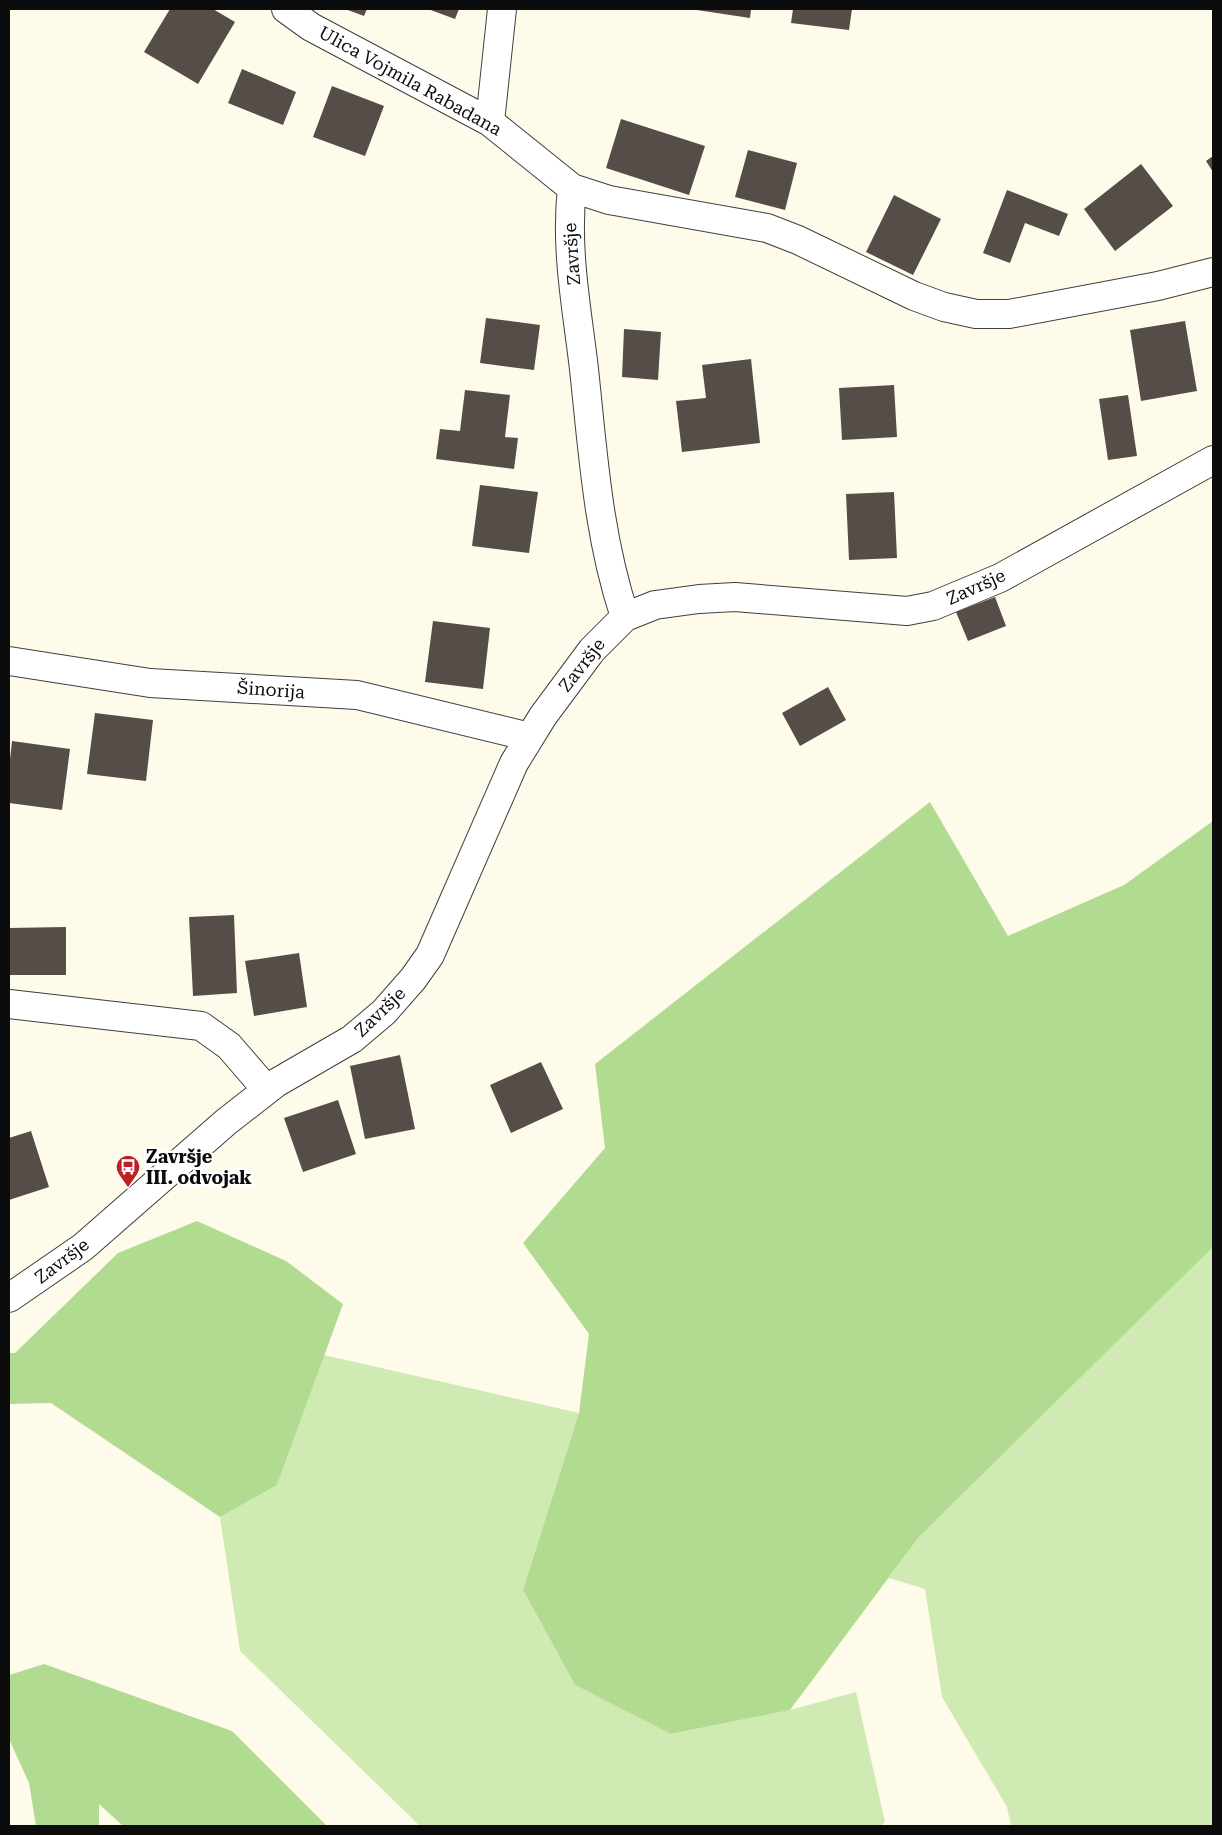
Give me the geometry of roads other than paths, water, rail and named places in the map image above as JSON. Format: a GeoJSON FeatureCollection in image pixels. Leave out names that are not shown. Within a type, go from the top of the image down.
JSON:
{"type":"FeatureCollection","features":[{"type":"Feature","properties":{"kind":"street","name":"Ulica Vojmila Rabadana"},"geometry":{"type":"LineString","coordinates":[[286,9],[311,27],[490,122],[572,188],[609,200],[767,228],[798,240],[914,296],[944,307],[976,314],[1009,314],[1158,286],[1213,272]]}},
{"type":"Feature","properties":{"kind":"street"},"geometry":{"type":"LineString","coordinates":[[490,122],[502,9]]}},
{"type":"Feature","properties":{"kind":"street","name":"Završje"},"geometry":{"type":"LineString","coordinates":[[572,188],[569,246],[599,514],[614,583],[624,616]]}},
{"type":"Feature","properties":{"kind":"street","name":"Završje"},"geometry":{"type":"LineString","coordinates":[[9,1298],[83,1247],[226,1122],[267,1090],[352,1039],[384,1012],[413,979],[430,955],[514,763],[530,737],[592,650],[624,616],[655,605],[699,598],[735,597],[899,610],[933,606],[1000,578],[1213,460]]}},
{"type":"Feature","properties":{"kind":"street","name":"Šinorija"},"geometry":{"type":"LineString","coordinates":[[9,662],[150,683],[357,695],[530,737]]}},
{"type":"Feature","properties":{"kind":"street"},"geometry":{"type":"LineString","coordinates":[[9,1004],[201,1026],[229,1046],[267,1090]]}},
{"type":"Feature","properties":{"kind":"place","name":"Završje III. odvojak"},"geometry":{"type":"Point","coordinates":[128,1188]}}]}
